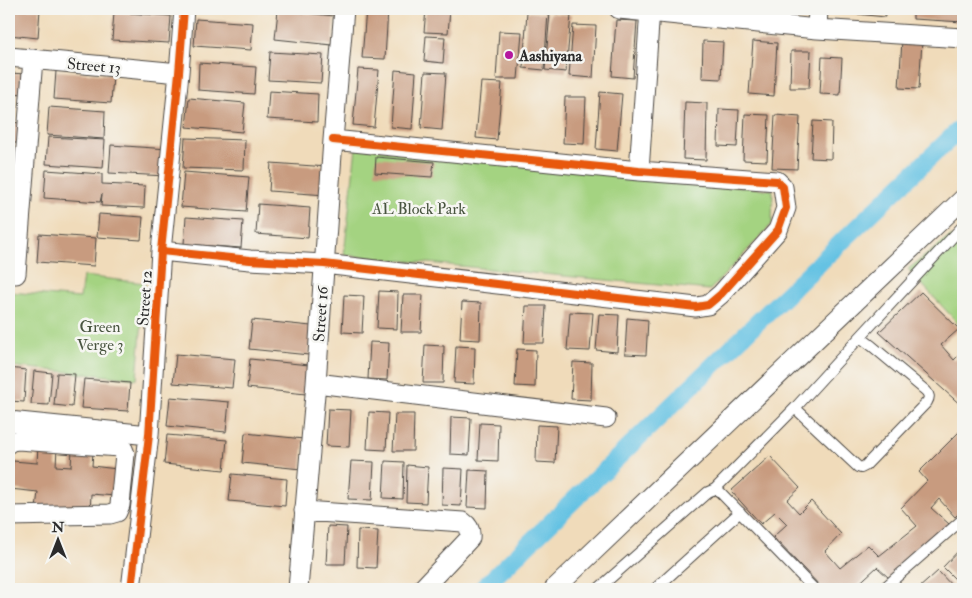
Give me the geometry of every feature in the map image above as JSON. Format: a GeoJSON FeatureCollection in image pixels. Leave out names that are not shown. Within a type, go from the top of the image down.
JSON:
{"type":"FeatureCollection","features":[{"type":"Feature","properties":{"kind":"street","name":"Street 12"},"geometry":{"type":"LineString","coordinates":[[131,589],[148,435],[161,251],[184,9]]}},
{"type":"Feature","properties":{"kind":"street","name":"Street 16"},"geometry":{"type":"LineString","coordinates":[[298,589],[316,383],[344,9]]}},
{"type":"Feature","properties":{"kind":"street"},"geometry":{"type":"LineString","coordinates":[[619,9],[650,10],[817,29],[963,38]]}},
{"type":"Feature","properties":{"kind":"street"},"geometry":{"type":"LineString","coordinates":[[817,29],[818,9]]}},
{"type":"Feature","properties":{"kind":"street"},"geometry":{"type":"LineString","coordinates":[[639,171],[650,10]]}},
{"type":"Feature","properties":{"kind":"street","name":"Street 13"},"geometry":{"type":"LineString","coordinates":[[9,57],[179,73]]}},
{"type":"Feature","properties":{"kind":"street"},"geometry":{"type":"LineString","coordinates":[[16,274],[17,160],[33,59]]}},
{"type":"Feature","properties":{"kind":"street"},"geometry":{"type":"LineString","coordinates":[[161,251],[250,260],[324,264],[696,307],[708,305],[721,294],[778,230],[786,208],[783,187],[777,181],[639,171],[333,140]]}},
{"type":"Feature","properties":{"kind":"street"},"geometry":{"type":"LineString","coordinates":[[554,589],[963,199]]}},
{"type":"Feature","properties":{"kind":"street"},"geometry":{"type":"LineString","coordinates":[[316,383],[606,418]]}},
{"type":"Feature","properties":{"kind":"street"},"geometry":{"type":"LineString","coordinates":[[9,421],[148,435]]}},
{"type":"Feature","properties":{"kind":"street"},"geometry":{"type":"LineString","coordinates":[[9,443],[18,440],[120,447],[124,449],[125,454],[120,505],[117,512],[110,514],[9,516]]}},
{"type":"Feature","properties":{"kind":"street"},"geometry":{"type":"LineString","coordinates":[[124,459],[145,461]]}},
{"type":"Feature","properties":{"kind":"street"},"geometry":{"type":"LineString","coordinates":[[121,495],[141,498]]}},
{"type":"Feature","properties":{"kind":"street"},"geometry":{"type":"LineString","coordinates":[[304,511],[463,522],[471,532],[470,538],[422,589]]}},
{"type":"Feature","properties":{"kind":"lane"},"geometry":{"type":"LineString","coordinates":[[598,589],[708,492],[715,489],[795,408],[962,228]]}},
{"type":"Feature","properties":{"kind":"lane"},"geometry":{"type":"LineString","coordinates":[[795,408],[861,468],[928,402],[929,395],[926,391],[860,337]]}},
{"type":"Feature","properties":{"kind":"lane"},"geometry":{"type":"LineString","coordinates":[[715,489],[740,512],[814,589]]}},
{"type":"Feature","properties":{"kind":"lane"},"geometry":{"type":"LineString","coordinates":[[655,589],[740,512]]}},
{"type":"Feature","properties":{"kind":"lane"},"geometry":{"type":"LineString","coordinates":[[883,589],[963,518]]}},
{"type":"Feature","properties":{"kind":"green space","name":"AL Block Park"},"geometry":{"type":"Polygon","coordinates":[[[356,147],[773,190],[772,224],[710,290],[344,255],[356,147]]]}},
{"type":"Feature","properties":{"kind":"green space"},"geometry":{"type":"Polygon","coordinates":[[[951,236],[963,248],[963,329],[908,269],[951,236]]]}},
{"type":"Feature","properties":{"kind":"green space","name":"Green Verge 3"},"geometry":{"type":"Polygon","coordinates":[[[83,276],[145,283],[137,379],[9,366],[9,292],[80,298],[83,276]]]}},
{"type":"Feature","properties":{"kind":"building"},"geometry":{"type":"Polygon","coordinates":[[[10,9],[40,9],[38,38],[9,35],[10,9]]]}},
{"type":"Feature","properties":{"kind":"building"},"geometry":{"type":"Polygon","coordinates":[[[114,9],[171,9],[170,15],[114,11],[114,9]]]}},
{"type":"Feature","properties":{"kind":"building"},"geometry":{"type":"Polygon","coordinates":[[[366,9],[388,9],[385,59],[362,58],[366,9]]]}},
{"type":"Feature","properties":{"kind":"building"},"geometry":{"type":"Polygon","coordinates":[[[426,9],[450,10],[448,33],[424,32],[426,9]]]}},
{"type":"Feature","properties":{"kind":"building"},"geometry":{"type":"Polygon","coordinates":[[[828,9],[885,9],[885,17],[828,11],[828,9]]]}},
{"type":"Feature","properties":{"kind":"building"},"geometry":{"type":"Polygon","coordinates":[[[913,9],[963,9],[963,22],[913,19],[913,9]]]}},
{"type":"Feature","properties":{"kind":"building"},"geometry":{"type":"Polygon","coordinates":[[[278,10],[334,16],[332,45],[275,39],[278,10]]]}},
{"type":"Feature","properties":{"kind":"building"},"geometry":{"type":"Polygon","coordinates":[[[114,12],[171,16],[169,43],[112,40],[114,12]]]}},
{"type":"Feature","properties":{"kind":"building"},"geometry":{"type":"Polygon","coordinates":[[[527,12],[548,13],[544,70],[523,68],[527,12]]]}},
{"type":"Feature","properties":{"kind":"building"},"geometry":{"type":"Polygon","coordinates":[[[550,13],[571,15],[566,72],[545,70],[550,13]]]}},
{"type":"Feature","properties":{"kind":"building"},"geometry":{"type":"Polygon","coordinates":[[[196,19],[253,23],[251,50],[194,46],[196,19]]]}},
{"type":"Feature","properties":{"kind":"building"},"geometry":{"type":"Polygon","coordinates":[[[616,20],[637,21],[633,78],[612,76],[616,20]]]}},
{"type":"Feature","properties":{"kind":"building"},"geometry":{"type":"Polygon","coordinates":[[[573,25],[596,26],[593,78],[569,76],[573,25]]]}},
{"type":"Feature","properties":{"kind":"building","name":"Aashiyana"},"geometry":{"type":"Polygon","coordinates":[[[499,31],[522,32],[518,79],[496,79],[499,31]]]}},
{"type":"Feature","properties":{"kind":"building"},"geometry":{"type":"Polygon","coordinates":[[[426,36],[445,37],[443,63],[424,61],[426,36]]]}},
{"type":"Feature","properties":{"kind":"building"},"geometry":{"type":"Polygon","coordinates":[[[902,40],[922,41],[919,89],[899,88],[902,40]]]}},
{"type":"Feature","properties":{"kind":"building"},"geometry":{"type":"Polygon","coordinates":[[[703,41],[723,42],[721,79],[702,78],[703,41]]]}},
{"type":"Feature","properties":{"kind":"building"},"geometry":{"type":"Polygon","coordinates":[[[753,41],[777,43],[774,96],[749,94],[753,41]]]}},
{"type":"Feature","properties":{"kind":"building"},"geometry":{"type":"Polygon","coordinates":[[[791,51],[811,51],[809,88],[790,88],[791,51]]]}},
{"type":"Feature","properties":{"kind":"building"},"geometry":{"type":"Polygon","coordinates":[[[270,52],[323,55],[321,83],[268,80],[270,52]]]}},
{"type":"Feature","properties":{"kind":"building"},"geometry":{"type":"Polygon","coordinates":[[[822,57],[842,58],[840,95],[820,94],[822,57]]]}},
{"type":"Feature","properties":{"kind":"building"},"geometry":{"type":"Polygon","coordinates":[[[199,63],[256,67],[254,94],[198,90],[199,63]]]}},
{"type":"Feature","properties":{"kind":"building"},"geometry":{"type":"Polygon","coordinates":[[[358,69],[379,70],[374,127],[353,125],[358,69]]]}},
{"type":"Feature","properties":{"kind":"building"},"geometry":{"type":"Polygon","coordinates":[[[395,70],[416,72],[412,129],[391,127],[395,70]]]}},
{"type":"Feature","properties":{"kind":"building"},"geometry":{"type":"Polygon","coordinates":[[[56,71],[113,75],[111,103],[54,99],[56,71]]]}},
{"type":"Feature","properties":{"kind":"building"},"geometry":{"type":"Polygon","coordinates":[[[425,72],[446,73],[442,130],[421,128],[425,72]]]}},
{"type":"Feature","properties":{"kind":"building"},"geometry":{"type":"Polygon","coordinates":[[[9,73],[26,74],[25,94],[9,93],[9,73]]]}},
{"type":"Feature","properties":{"kind":"building"},"geometry":{"type":"Polygon","coordinates":[[[481,82],[502,83],[497,140],[476,138],[481,82]]]}},
{"type":"Feature","properties":{"kind":"building"},"geometry":{"type":"Polygon","coordinates":[[[269,91],[318,94],[317,122],[267,119],[269,91]]]}},
{"type":"Feature","properties":{"kind":"building"},"geometry":{"type":"Polygon","coordinates":[[[600,92],[622,94],[617,151],[596,149],[600,92]]]}},
{"type":"Feature","properties":{"kind":"building"},"geometry":{"type":"Polygon","coordinates":[[[565,97],[586,97],[584,144],[563,143],[565,97]]]}},
{"type":"Feature","properties":{"kind":"building"},"geometry":{"type":"Polygon","coordinates":[[[189,98],[245,103],[242,132],[186,127],[189,98]]]}},
{"type":"Feature","properties":{"kind":"building"},"geometry":{"type":"Polygon","coordinates":[[[685,102],[707,103],[706,160],[683,159],[685,102]]]}},
{"type":"Feature","properties":{"kind":"building"},"geometry":{"type":"Polygon","coordinates":[[[49,107],[105,111],[104,139],[47,135],[49,107]]]}},
{"type":"Feature","properties":{"kind":"building"},"geometry":{"type":"Polygon","coordinates":[[[719,109],[739,110],[737,147],[718,146],[719,109]]]}},
{"type":"Feature","properties":{"kind":"building"},"geometry":{"type":"Polygon","coordinates":[[[745,114],[769,115],[767,161],[743,160],[745,114]]]}},
{"type":"Feature","properties":{"kind":"building"},"geometry":{"type":"Polygon","coordinates":[[[775,115],[800,117],[797,169],[772,168],[775,115]]]}},
{"type":"Feature","properties":{"kind":"building"},"geometry":{"type":"Polygon","coordinates":[[[813,121],[832,122],[831,159],[811,158],[813,121]]]}},
{"type":"Feature","properties":{"kind":"building"},"geometry":{"type":"Polygon","coordinates":[[[9,122],[21,123],[20,143],[9,143],[9,122]]]}},
{"type":"Feature","properties":{"kind":"building"},"geometry":{"type":"Polygon","coordinates":[[[48,137],[105,140],[103,168],[46,164],[48,137]]]}},
{"type":"Feature","properties":{"kind":"building"},"geometry":{"type":"Polygon","coordinates":[[[185,138],[245,140],[244,170],[183,168],[185,138]]]}},
{"type":"Feature","properties":{"kind":"building"},"geometry":{"type":"Polygon","coordinates":[[[111,145],[168,149],[166,176],[109,173],[111,145]]]}},
{"type":"Feature","properties":{"kind":"building"},"geometry":{"type":"Polygon","coordinates":[[[376,157],[434,162],[432,177],[375,173],[376,157]]]}},
{"type":"Feature","properties":{"kind":"building"},"geometry":{"type":"Polygon","coordinates":[[[271,163],[328,167],[326,195],[269,191],[271,163]]]}},
{"type":"Feature","properties":{"kind":"building"},"geometry":{"type":"Polygon","coordinates":[[[46,170],[102,174],[102,184],[145,186],[144,208],[101,206],[102,194],[100,202],[44,198],[46,170]]]}},
{"type":"Feature","properties":{"kind":"building"},"geometry":{"type":"Polygon","coordinates":[[[9,172],[20,172],[19,192],[9,192],[9,172]]]}},
{"type":"Feature","properties":{"kind":"building"},"geometry":{"type":"Polygon","coordinates":[[[184,172],[249,177],[246,212],[181,207],[184,172]]]}},
{"type":"Feature","properties":{"kind":"building"},"geometry":{"type":"Polygon","coordinates":[[[258,204],[310,208],[308,238],[256,234],[258,204]]]}},
{"type":"Feature","properties":{"kind":"building"},"geometry":{"type":"Polygon","coordinates":[[[99,214],[143,217],[141,240],[97,237],[99,214]]]}},
{"type":"Feature","properties":{"kind":"building"},"geometry":{"type":"Polygon","coordinates":[[[186,217],[243,221],[241,248],[184,244],[186,217]]]}},
{"type":"Feature","properties":{"kind":"building"},"geometry":{"type":"Polygon","coordinates":[[[39,234],[96,238],[94,266],[37,262],[39,234]]]}},
{"type":"Feature","properties":{"kind":"building"},"geometry":{"type":"Polygon","coordinates":[[[379,291],[398,292],[397,329],[377,328],[379,291]]]}},
{"type":"Feature","properties":{"kind":"building"},"geometry":{"type":"Polygon","coordinates":[[[921,292],[959,329],[941,345],[954,360],[963,351],[963,407],[879,332],[921,292]]]}},
{"type":"Feature","properties":{"kind":"building"},"geometry":{"type":"Polygon","coordinates":[[[344,295],[364,296],[362,333],[342,332],[344,295]]]}},
{"type":"Feature","properties":{"kind":"building"},"geometry":{"type":"Polygon","coordinates":[[[403,295],[423,295],[421,332],[401,332],[403,295]]]}},
{"type":"Feature","properties":{"kind":"building"},"geometry":{"type":"Polygon","coordinates":[[[462,302],[481,303],[480,340],[460,339],[462,302]]]}},
{"type":"Feature","properties":{"kind":"building"},"geometry":{"type":"Polygon","coordinates":[[[526,306],[546,306],[544,343],[524,343],[526,306]]]}},
{"type":"Feature","properties":{"kind":"building"},"geometry":{"type":"Polygon","coordinates":[[[570,312],[593,313],[590,351],[567,350],[570,312]]]}},
{"type":"Feature","properties":{"kind":"building"},"geometry":{"type":"Polygon","coordinates":[[[599,314],[619,315],[617,352],[596,350],[599,314]]]}},
{"type":"Feature","properties":{"kind":"building"},"geometry":{"type":"Polygon","coordinates":[[[627,318],[648,320],[646,355],[625,354],[627,318]]]}},
{"type":"Feature","properties":{"kind":"building"},"geometry":{"type":"Polygon","coordinates":[[[252,320],[311,326],[309,355],[249,349],[252,320]]]}},
{"type":"Feature","properties":{"kind":"building"},"geometry":{"type":"Polygon","coordinates":[[[370,342],[389,343],[387,380],[368,379],[370,342]]]}},
{"type":"Feature","properties":{"kind":"building"},"geometry":{"type":"Polygon","coordinates":[[[425,345],[444,346],[443,383],[423,383],[425,345]]]}},
{"type":"Feature","properties":{"kind":"building"},"geometry":{"type":"Polygon","coordinates":[[[456,346],[475,347],[474,384],[454,383],[456,346]]]}},
{"type":"Feature","properties":{"kind":"building"},"geometry":{"type":"Polygon","coordinates":[[[517,349],[536,350],[535,387],[515,386],[517,349]]]}},
{"type":"Feature","properties":{"kind":"building"},"geometry":{"type":"Polygon","coordinates":[[[176,354],[235,359],[232,388],[173,383],[176,354]]]}},
{"type":"Feature","properties":{"kind":"building"},"geometry":{"type":"Polygon","coordinates":[[[250,359],[309,365],[306,394],[247,388],[250,359]]]}},
{"type":"Feature","properties":{"kind":"building"},"geometry":{"type":"Polygon","coordinates":[[[573,362],[592,363],[591,400],[571,399],[573,362]]]}},
{"type":"Feature","properties":{"kind":"building"},"geometry":{"type":"Polygon","coordinates":[[[9,368],[26,370],[24,402],[9,401],[9,368]]]}},
{"type":"Feature","properties":{"kind":"building"},"geometry":{"type":"Polygon","coordinates":[[[34,371],[52,373],[49,405],[31,404],[34,371]]]}},
{"type":"Feature","properties":{"kind":"building"},"geometry":{"type":"Polygon","coordinates":[[[57,373],[75,374],[72,407],[54,405],[57,373]]]}},
{"type":"Feature","properties":{"kind":"building"},"geometry":{"type":"Polygon","coordinates":[[[84,379],[130,383],[128,411],[81,408],[84,379]]]}},
{"type":"Feature","properties":{"kind":"building"},"geometry":{"type":"Polygon","coordinates":[[[170,397],[229,402],[226,432],[167,426],[170,397]]]}},
{"type":"Feature","properties":{"kind":"building"},"geometry":{"type":"Polygon","coordinates":[[[328,409],[351,410],[349,447],[326,446],[328,409]]]}},
{"type":"Feature","properties":{"kind":"building"},"geometry":{"type":"Polygon","coordinates":[[[369,412],[388,413],[386,450],[367,449],[369,412]]]}},
{"type":"Feature","properties":{"kind":"building"},"geometry":{"type":"Polygon","coordinates":[[[395,414],[414,414],[413,451],[393,451],[395,414]]]}},
{"type":"Feature","properties":{"kind":"building"},"geometry":{"type":"Polygon","coordinates":[[[451,417],[471,418],[469,455],[450,454],[451,417]]]}},
{"type":"Feature","properties":{"kind":"building"},"geometry":{"type":"Polygon","coordinates":[[[480,423],[499,424],[498,461],[478,460],[480,423]]]}},
{"type":"Feature","properties":{"kind":"building"},"geometry":{"type":"Polygon","coordinates":[[[537,425],[557,426],[555,463],[536,462],[537,425]]]}},
{"type":"Feature","properties":{"kind":"building"},"geometry":{"type":"Polygon","coordinates":[[[963,428],[963,509],[955,517],[939,499],[931,508],[949,524],[889,578],[877,567],[853,589],[823,589],[773,537],[787,524],[775,512],[761,524],[731,491],[770,456],[800,488],[787,500],[799,513],[811,501],[841,534],[825,551],[840,568],[868,545],[879,556],[917,526],[901,508],[927,481],[919,472],[963,428]]]}},
{"type":"Feature","properties":{"kind":"building"},"geometry":{"type":"Polygon","coordinates":[[[245,433],[304,439],[301,469],[242,463],[245,433]]]}},
{"type":"Feature","properties":{"kind":"building"},"geometry":{"type":"Polygon","coordinates":[[[167,435],[227,440],[224,470],[164,464],[167,435]]]}},
{"type":"Feature","properties":{"kind":"building"},"geometry":{"type":"Polygon","coordinates":[[[38,446],[57,448],[56,466],[71,467],[72,449],[93,451],[92,466],[117,469],[115,496],[91,494],[90,513],[36,508],[38,492],[10,489],[13,461],[37,463],[38,446]]]}},
{"type":"Feature","properties":{"kind":"building"},"geometry":{"type":"Polygon","coordinates":[[[351,461],[374,462],[372,500],[348,499],[351,461]]]}},
{"type":"Feature","properties":{"kind":"building"},"geometry":{"type":"Polygon","coordinates":[[[385,461],[404,462],[403,499],[383,498],[385,461]]]}},
{"type":"Feature","properties":{"kind":"building"},"geometry":{"type":"Polygon","coordinates":[[[407,465],[428,467],[426,503],[406,502],[407,465]]]}},
{"type":"Feature","properties":{"kind":"building"},"geometry":{"type":"Polygon","coordinates":[[[443,468],[463,469],[461,506],[442,505],[443,468]]]}},
{"type":"Feature","properties":{"kind":"building"},"geometry":{"type":"Polygon","coordinates":[[[469,470],[488,471],[487,508],[467,507],[469,470]]]}},
{"type":"Feature","properties":{"kind":"building"},"geometry":{"type":"Polygon","coordinates":[[[232,474],[287,479],[285,506],[229,501],[232,474]]]}},
{"type":"Feature","properties":{"kind":"building"},"geometry":{"type":"Polygon","coordinates":[[[328,526],[347,527],[345,564],[326,564],[328,526]]]}},
{"type":"Feature","properties":{"kind":"building"},"geometry":{"type":"Polygon","coordinates":[[[358,530],[378,531],[376,568],[357,567],[358,530]]]}},
{"type":"Feature","properties":{"kind":"building"},"geometry":{"type":"Polygon","coordinates":[[[963,546],[963,587],[943,567],[963,546]]]}},
{"type":"Feature","properties":{"kind":"building"},"geometry":{"type":"Polygon","coordinates":[[[938,571],[955,589],[918,589],[938,571]]]}},
{"type":"Feature","properties":{"kind":"waterway"},"geometry":{"type":"LineString","coordinates":[[482,589],[963,126]]}},
{"type":"Feature","properties":{"kind":"cycle path"},"geometry":{"type":"LineString","coordinates":[[131,589],[149,435],[161,251],[184,9]]}},
{"type":"Feature","properties":{"kind":"cycle path"},"geometry":{"type":"LineString","coordinates":[[161,251],[250,260],[324,264],[696,307],[708,305],[721,294],[778,230],[786,208],[783,187],[777,181],[639,171],[333,140]]}},
{"type":"Feature","properties":{"kind":"place","name":"Aashiyana"},"geometry":{"type":"Point","coordinates":[509,55]}}]}
